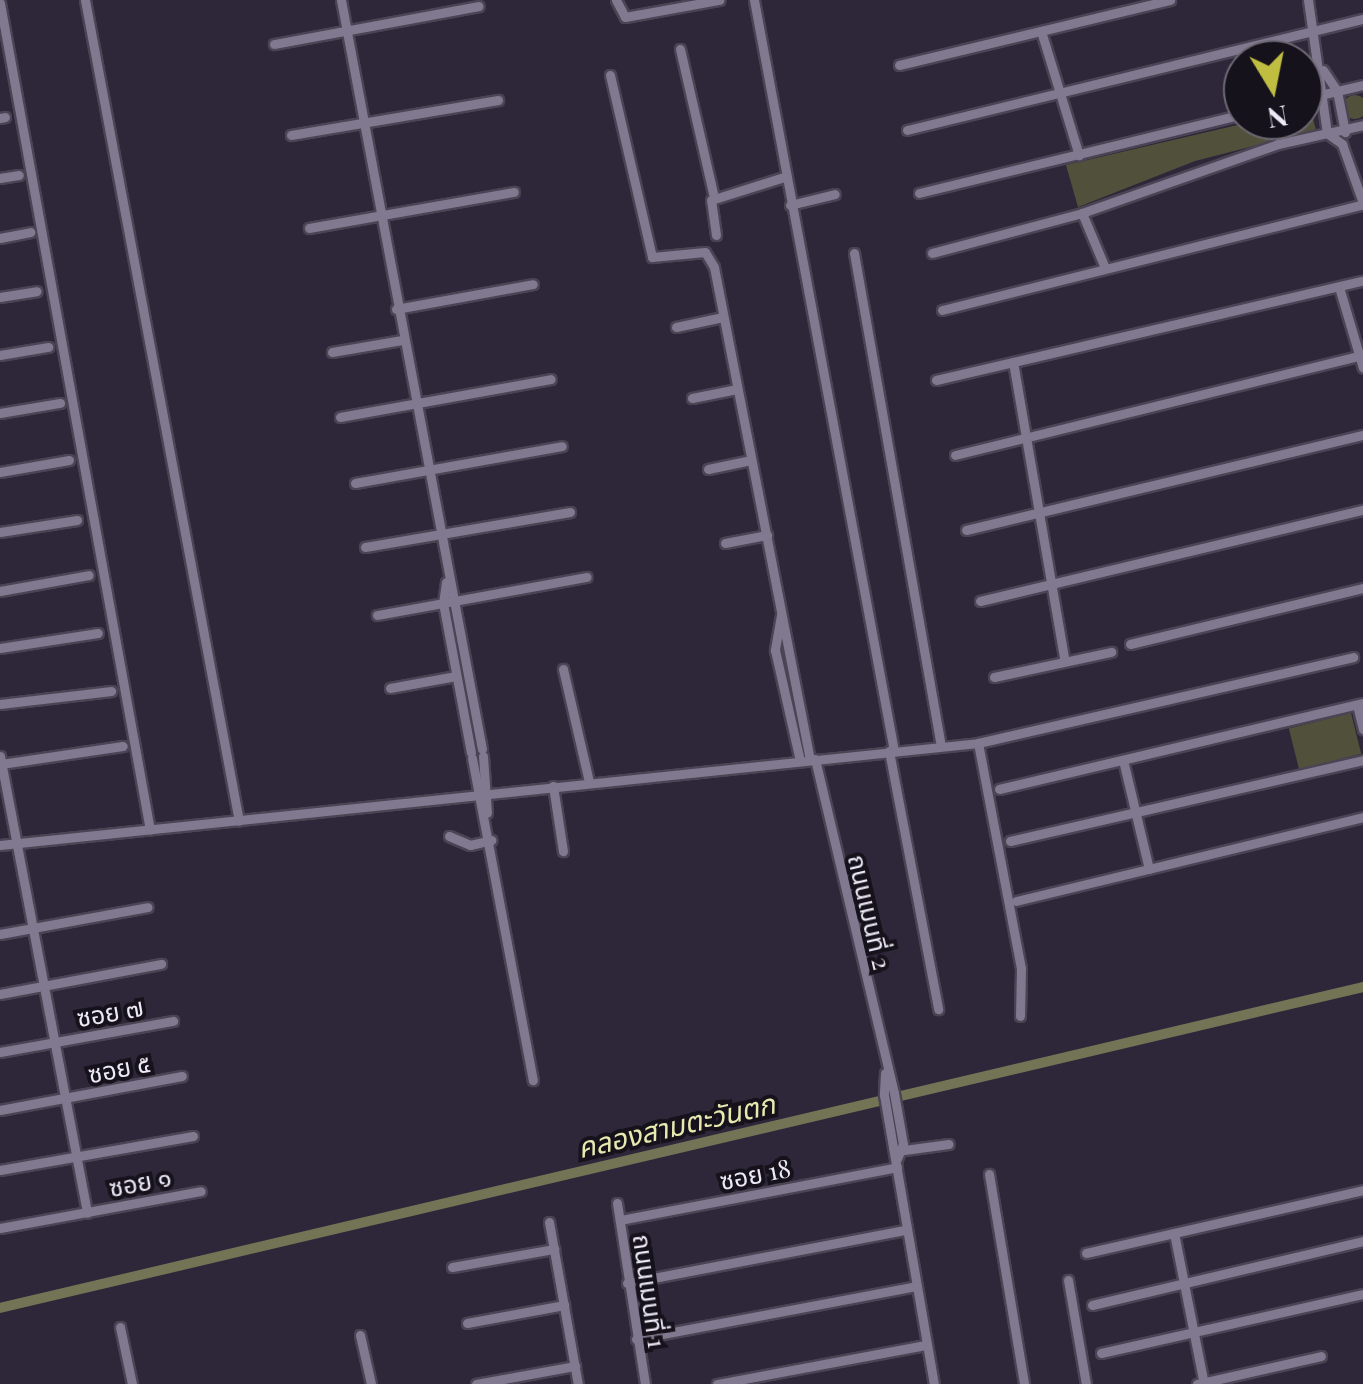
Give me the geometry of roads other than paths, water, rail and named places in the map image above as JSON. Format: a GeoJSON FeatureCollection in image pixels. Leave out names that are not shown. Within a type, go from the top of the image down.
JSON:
{"type":"FeatureCollection","features":[{"type":"Feature","properties":{"kind":"street"},"geometry":{"type":"LineString","coordinates":[[85,0],[239,821]]}},
{"type":"Feature","properties":{"kind":"street"},"geometry":{"type":"LineString","coordinates":[[341,0],[446,579],[456,601],[486,816],[533,1080]]}},
{"type":"Feature","properties":{"kind":"street"},"geometry":{"type":"LineString","coordinates":[[616,0],[625,17],[719,0]]}},
{"type":"Feature","properties":{"kind":"street"},"geometry":{"type":"LineString","coordinates":[[754,0],[938,1010]]}},
{"type":"Feature","properties":{"kind":"street"},"geometry":{"type":"LineString","coordinates":[[899,65],[1170,0]]}},
{"type":"Feature","properties":{"kind":"street"},"geometry":{"type":"LineString","coordinates":[[1308,0],[1316,40]]}},
{"type":"Feature","properties":{"kind":"street"},"geometry":{"type":"LineString","coordinates":[[0,3],[150,830]]}},
{"type":"Feature","properties":{"kind":"street"},"geometry":{"type":"LineString","coordinates":[[274,44],[479,6]]}},
{"type":"Feature","properties":{"kind":"street"},"geometry":{"type":"LineString","coordinates":[[907,130],[1363,19]]}},
{"type":"Feature","properties":{"kind":"street"},"geometry":{"type":"LineString","coordinates":[[1040,31],[1079,155]]}},
{"type":"Feature","properties":{"kind":"street"},"geometry":{"type":"LineString","coordinates":[[680,50],[714,198],[716,235]]}},
{"type":"Feature","properties":{"kind":"street"},"geometry":{"type":"LineString","coordinates":[[942,310],[1363,203],[1342,144],[1346,129],[1337,91],[1323,71]]}},
{"type":"Feature","properties":{"kind":"street","name":"ถนนเมนที่ 2"},"geometry":{"type":"LineString","coordinates":[[610,75],[649,252],[658,260],[705,252],[724,317],[782,612],[775,650],[808,760],[886,1073],[906,1230],[934,1384]]}},
{"type":"Feature","properties":{"kind":"street"},"geometry":{"type":"LineString","coordinates":[[1323,94],[1363,85]]}},
{"type":"Feature","properties":{"kind":"street"},"geometry":{"type":"LineString","coordinates":[[291,135],[498,100]]}},
{"type":"Feature","properties":{"kind":"street"},"geometry":{"type":"LineString","coordinates":[[1323,114],[1327,134],[1342,144]]}},
{"type":"Feature","properties":{"kind":"street"},"geometry":{"type":"LineString","coordinates":[[920,193],[1223,119]]}},
{"type":"Feature","properties":{"kind":"street"},"geometry":{"type":"LineString","coordinates":[[932,252],[1082,213],[1178,175],[1363,125]]}},
{"type":"Feature","properties":{"kind":"street"},"geometry":{"type":"LineString","coordinates":[[0,178],[19,175]]}},
{"type":"Feature","properties":{"kind":"street"},"geometry":{"type":"LineString","coordinates":[[714,198],[784,176]]}},
{"type":"Feature","properties":{"kind":"street"},"geometry":{"type":"LineString","coordinates":[[309,228],[514,192]]}},
{"type":"Feature","properties":{"kind":"street"},"geometry":{"type":"LineString","coordinates":[[790,205],[835,194]]}},
{"type":"Feature","properties":{"kind":"street"},"geometry":{"type":"LineString","coordinates":[[1082,213],[1105,268]]}},
{"type":"Feature","properties":{"kind":"street"},"geometry":{"type":"LineString","coordinates":[[0,238],[30,232]]}},
{"type":"Feature","properties":{"kind":"street"},"geometry":{"type":"LineString","coordinates":[[854,253],[942,744]]}},
{"type":"Feature","properties":{"kind":"street"},"geometry":{"type":"LineString","coordinates":[[936,380],[1363,281]]}},
{"type":"Feature","properties":{"kind":"street"},"geometry":{"type":"LineString","coordinates":[[396,309],[532,284]]}},
{"type":"Feature","properties":{"kind":"street"},"geometry":{"type":"LineString","coordinates":[[1339,287],[1363,368]]}},
{"type":"Feature","properties":{"kind":"street"},"geometry":{"type":"LineString","coordinates":[[0,297],[36,291]]}},
{"type":"Feature","properties":{"kind":"street"},"geometry":{"type":"LineString","coordinates":[[676,327],[724,317]]}},
{"type":"Feature","properties":{"kind":"street"},"geometry":{"type":"LineString","coordinates":[[332,352],[402,340]]}},
{"type":"Feature","properties":{"kind":"street"},"geometry":{"type":"LineString","coordinates":[[0,355],[48,347]]}},
{"type":"Feature","properties":{"kind":"street"},"geometry":{"type":"LineString","coordinates":[[955,455],[1362,356]]}},
{"type":"Feature","properties":{"kind":"street"},"geometry":{"type":"LineString","coordinates":[[1012,362],[1065,662]]}},
{"type":"Feature","properties":{"kind":"street"},"geometry":{"type":"LineString","coordinates":[[340,417],[551,379]]}},
{"type":"Feature","properties":{"kind":"street"},"geometry":{"type":"LineString","coordinates":[[692,398],[737,388]]}},
{"type":"Feature","properties":{"kind":"street"},"geometry":{"type":"LineString","coordinates":[[0,414],[60,403]]}},
{"type":"Feature","properties":{"kind":"street"},"geometry":{"type":"LineString","coordinates":[[966,530],[1363,435]]}},
{"type":"Feature","properties":{"kind":"street"},"geometry":{"type":"LineString","coordinates":[[356,482],[562,446]]}},
{"type":"Feature","properties":{"kind":"street"},"geometry":{"type":"LineString","coordinates":[[0,472],[69,460]]}},
{"type":"Feature","properties":{"kind":"street"},"geometry":{"type":"LineString","coordinates":[[708,468],[751,460]]}},
{"type":"Feature","properties":{"kind":"street"},"geometry":{"type":"LineString","coordinates":[[980,601],[1363,510]]}},
{"type":"Feature","properties":{"kind":"street"},"geometry":{"type":"LineString","coordinates":[[365,547],[570,512]]}},
{"type":"Feature","properties":{"kind":"street"},"geometry":{"type":"LineString","coordinates":[[0,532],[78,520]]}},
{"type":"Feature","properties":{"kind":"street"},"geometry":{"type":"LineString","coordinates":[[725,542],[767,535]]}},
{"type":"Feature","properties":{"kind":"street"},"geometry":{"type":"LineString","coordinates":[[0,591],[89,575]]}},
{"type":"Feature","properties":{"kind":"street"},"geometry":{"type":"LineString","coordinates":[[377,614],[587,577]]}},
{"type":"Feature","properties":{"kind":"street"},"geometry":{"type":"LineString","coordinates":[[446,579],[443,603],[456,676],[477,754]]}},
{"type":"Feature","properties":{"kind":"street"},"geometry":{"type":"LineString","coordinates":[[1130,644],[1363,588]]}},
{"type":"Feature","properties":{"kind":"street"},"geometry":{"type":"LineString","coordinates":[[0,648],[98,633]]}},
{"type":"Feature","properties":{"kind":"street"},"geometry":{"type":"LineString","coordinates":[[994,677],[1111,652]]}},
{"type":"Feature","properties":{"kind":"street"},"geometry":{"type":"LineString","coordinates":[[0,846],[978,743],[1353,656]]}},
{"type":"Feature","properties":{"kind":"street"},"geometry":{"type":"LineString","coordinates":[[563,669],[589,782]]}},
{"type":"Feature","properties":{"kind":"street"},"geometry":{"type":"LineString","coordinates":[[390,688],[456,676]]}},
{"type":"Feature","properties":{"kind":"street"},"geometry":{"type":"LineString","coordinates":[[0,704],[111,691]]}},
{"type":"Feature","properties":{"kind":"street"},"geometry":{"type":"LineString","coordinates":[[999,789],[1360,704],[1363,730]]}},
{"type":"Feature","properties":{"kind":"street"},"geometry":{"type":"LineString","coordinates":[[978,743],[1020,958],[1020,1016]]}},
{"type":"Feature","properties":{"kind":"street"},"geometry":{"type":"LineString","coordinates":[[87,1213],[1,760],[123,746]]}},
{"type":"Feature","properties":{"kind":"street"},"geometry":{"type":"LineString","coordinates":[[1124,760],[1149,869]]}},
{"type":"Feature","properties":{"kind":"street"},"geometry":{"type":"LineString","coordinates":[[1010,841],[1363,760]]}},
{"type":"Feature","properties":{"kind":"street"},"geometry":{"type":"LineString","coordinates":[[553,786],[563,851]]}},
{"type":"Feature","properties":{"kind":"street"},"geometry":{"type":"LineString","coordinates":[[1016,901],[1363,818]]}},
{"type":"Feature","properties":{"kind":"street"},"geometry":{"type":"LineString","coordinates":[[449,836],[470,845],[491,840]]}},
{"type":"Feature","properties":{"kind":"street"},"geometry":{"type":"LineString","coordinates":[[0,934],[148,907]]}},
{"type":"Feature","properties":{"kind":"street"},"geometry":{"type":"LineString","coordinates":[[0,994],[161,964]]}},
{"type":"Feature","properties":{"kind":"street","name":"ซอย ๗"},"geometry":{"type":"LineString","coordinates":[[0,1052],[173,1021]]}},
{"type":"Feature","properties":{"kind":"street","name":"ซอย ๕"},"geometry":{"type":"LineString","coordinates":[[0,1110],[182,1076]]}},
{"type":"Feature","properties":{"kind":"street"},"geometry":{"type":"LineString","coordinates":[[0,1170],[193,1136]]}},
{"type":"Feature","properties":{"kind":"street","name":"ซอย 18"},"geometry":{"type":"LineString","coordinates":[[620,1220],[949,1144]]}},
{"type":"Feature","properties":{"kind":"street"},"geometry":{"type":"LineString","coordinates":[[989,1174],[1024,1384]]}},
{"type":"Feature","properties":{"kind":"street"},"geometry":{"type":"LineString","coordinates":[[1086,1254],[1363,1190]]}},
{"type":"Feature","properties":{"kind":"street","name":"ซอย ๑"},"geometry":{"type":"LineString","coordinates":[[0,1228],[201,1191]]}},
{"type":"Feature","properties":{"kind":"street","name":"ถนนเมนที่ 1"},"geometry":{"type":"LineString","coordinates":[[617,1203],[645,1384]]}},
{"type":"Feature","properties":{"kind":"street"},"geometry":{"type":"LineString","coordinates":[[549,1222],[578,1384]]}},
{"type":"Feature","properties":{"kind":"street"},"geometry":{"type":"LineString","coordinates":[[627,1283],[906,1230]]}},
{"type":"Feature","properties":{"kind":"street"},"geometry":{"type":"LineString","coordinates":[[1174,1233],[1196,1331],[1202,1383],[1321,1356]]}},
{"type":"Feature","properties":{"kind":"street"},"geometry":{"type":"LineString","coordinates":[[1092,1304],[1363,1242]]}},
{"type":"Feature","properties":{"kind":"street"},"geometry":{"type":"LineString","coordinates":[[452,1267],[554,1249]]}},
{"type":"Feature","properties":{"kind":"street"},"geometry":{"type":"LineString","coordinates":[[1068,1280],[1086,1384]]}},
{"type":"Feature","properties":{"kind":"street"},"geometry":{"type":"LineString","coordinates":[[636,1340],[916,1286]]}},
{"type":"Feature","properties":{"kind":"street"},"geometry":{"type":"LineString","coordinates":[[1102,1353],[1363,1294]]}},
{"type":"Feature","properties":{"kind":"street"},"geometry":{"type":"LineString","coordinates":[[467,1323],[564,1305]]}},
{"type":"Feature","properties":{"kind":"street"},"geometry":{"type":"LineString","coordinates":[[120,1327],[132,1384]]}},
{"type":"Feature","properties":{"kind":"street"},"geometry":{"type":"LineString","coordinates":[[360,1335],[371,1384]]}},
{"type":"Feature","properties":{"kind":"street"},"geometry":{"type":"LineString","coordinates":[[717,1384],[926,1345]]}},
{"type":"Feature","properties":{"kind":"street"},"geometry":{"type":"LineString","coordinates":[[476,1384],[575,1366]]}},
{"type":"Feature","properties":{"kind":"waterway","name":"คลองสามตะวันตก"},"geometry":{"type":"LineString","coordinates":[[0,1308],[1363,987]]}}]}
